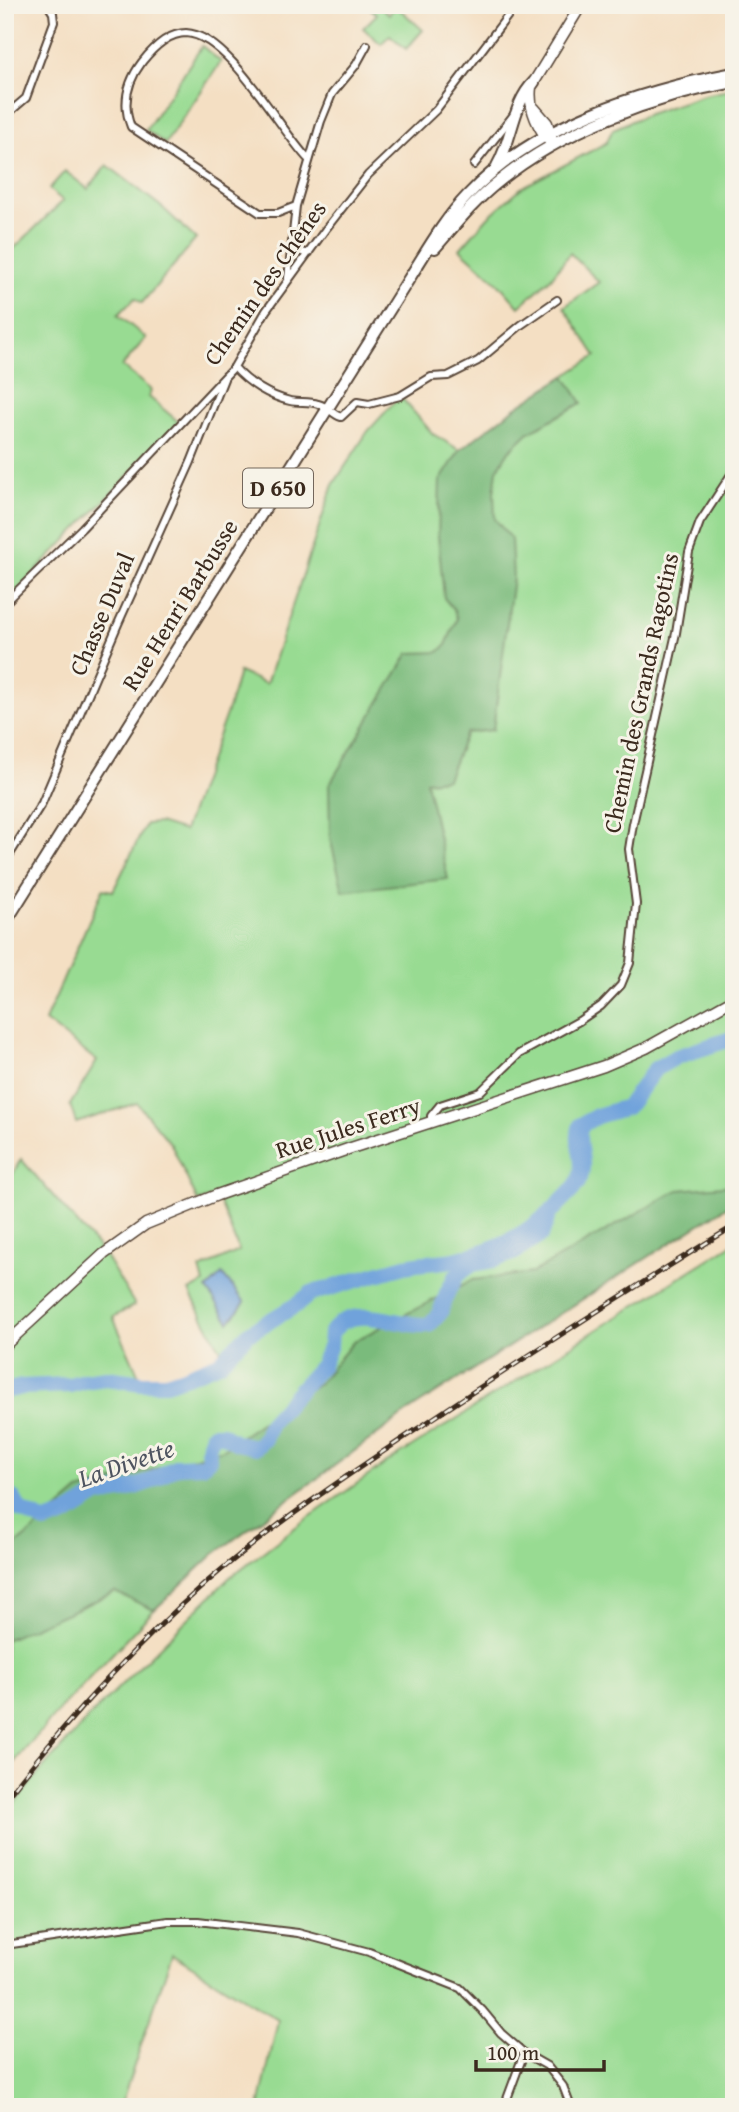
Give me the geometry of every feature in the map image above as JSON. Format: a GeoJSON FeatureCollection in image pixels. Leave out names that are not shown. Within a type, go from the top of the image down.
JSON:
{"type":"FeatureCollection","features":[{"type":"Feature","properties":{"kind":"main road"},"geometry":{"type":"LineString","coordinates":[[494,171],[505,152],[523,95],[534,82],[581,5]]}},
{"type":"Feature","properties":{"kind":"main road","name":"D 650"},"geometry":{"type":"LineString","coordinates":[[412,274],[448,217],[466,196],[494,171],[579,121],[658,89],[734,72]]}},
{"type":"Feature","properties":{"kind":"main road"},"geometry":{"type":"LineString","coordinates":[[534,82],[530,93],[537,121],[549,139]]}},
{"type":"Feature","properties":{"kind":"main road","name":"D 650"},"geometry":{"type":"LineString","coordinates":[[412,274],[475,203],[549,139],[666,96],[734,82]]}},
{"type":"Feature","properties":{"kind":"main road"},"geometry":{"type":"LineString","coordinates":[[534,108],[543,118],[549,139]]}},
{"type":"Feature","properties":{"kind":"main road"},"geometry":{"type":"LineString","coordinates":[[543,118],[562,122],[579,121]]}},
{"type":"Feature","properties":{"kind":"main road","name":"Rue Henri Barbusse"},"geometry":{"type":"LineString","coordinates":[[5,923],[412,274]]}},
{"type":"Feature","properties":{"kind":"main road","name":"Rue Jules Ferry"},"geometry":{"type":"LineString","coordinates":[[5,1345],[104,1254],[146,1224],[217,1195],[604,1066],[646,1048],[734,999]]}},
{"type":"Feature","properties":{"kind":"street"},"geometry":{"type":"LineString","coordinates":[[5,116],[26,98],[54,22],[54,13],[48,5]]}},
{"type":"Feature","properties":{"kind":"street","name":"Chemin des Chênes"},"geometry":{"type":"LineString","coordinates":[[5,603],[82,528],[225,377],[288,280],[368,175],[436,110],[516,5]]}},
{"type":"Feature","properties":{"kind":"street"},"geometry":{"type":"LineString","coordinates":[[296,206],[278,213],[260,213],[131,127],[125,111],[127,93],[141,63],[164,40],[184,33],[195,34],[208,41],[232,63],[272,110],[295,146],[308,159]]}},
{"type":"Feature","properties":{"kind":"street"},"geometry":{"type":"LineString","coordinates":[[288,280],[296,206],[308,159],[332,94],[356,65],[367,45]]}},
{"type":"Feature","properties":{"kind":"street"},"geometry":{"type":"LineString","coordinates":[[474,165],[512,114],[517,113]]}},
{"type":"Feature","properties":{"kind":"street"},"geometry":{"type":"LineString","coordinates":[[292,237],[296,249],[309,253]]}},
{"type":"Feature","properties":{"kind":"street"},"geometry":{"type":"LineString","coordinates":[[234,366],[243,377],[260,389],[290,401],[314,403],[341,417],[357,402],[369,404],[400,396],[431,377],[447,376],[478,361],[521,325],[557,300]]}},
{"type":"Feature","properties":{"kind":"street","name":"Chasse Duval"},"geometry":{"type":"LineString","coordinates":[[5,862],[42,803],[225,377]]}},
{"type":"Feature","properties":{"kind":"street","name":"Chemin des Grands Ragotins"},"geometry":{"type":"LineString","coordinates":[[431,1122],[431,1116],[440,1105],[480,1092],[519,1054],[579,1021],[601,1006],[621,985],[630,963],[636,904],[629,849],[646,758],[676,633],[690,552],[700,523],[734,470]]}},
{"type":"Feature","properties":{"kind":"street"},"geometry":{"type":"LineString","coordinates":[[5,1945],[168,1921],[198,1921],[298,1933],[369,1952],[460,1988],[501,2033],[524,2053],[547,2067],[563,2086],[571,2107]]}},
{"type":"Feature","properties":{"kind":"street"},"geometry":{"type":"LineString","coordinates":[[504,2107],[524,2053]]}},
{"type":"Feature","properties":{"kind":"green space"},"geometry":{"type":"Polygon","coordinates":[[[366,5],[379,5],[389,14],[396,6],[423,30],[406,49],[390,35],[381,44],[363,28],[377,14],[366,5]]]}},
{"type":"Feature","properties":{"kind":"green space"},"geometry":{"type":"Polygon","coordinates":[[[202,46],[221,62],[165,144],[146,130],[202,46]]]}},
{"type":"Feature","properties":{"kind":"green space"},"geometry":{"type":"Polygon","coordinates":[[[734,89],[734,1202],[413,1408],[214,1554],[154,1610],[59,1710],[5,1773],[5,1187],[21,1159],[104,1254],[135,1305],[113,1317],[142,1383],[186,1377],[207,1370],[225,1358],[189,1291],[204,1283],[200,1269],[239,1251],[217,1195],[198,1202],[171,1144],[137,1103],[76,1123],[70,1105],[97,1061],[45,1021],[103,889],[113,891],[146,824],[159,823],[184,831],[239,672],[266,684],[333,485],[368,431],[400,396],[433,434],[460,450],[515,408],[596,356],[564,307],[599,282],[570,253],[551,278],[519,307],[499,284],[460,249],[488,217],[521,188],[606,143],[613,129],[704,95],[734,89]]]}},
{"type":"Feature","properties":{"kind":"green space"},"geometry":{"type":"Polygon","coordinates":[[[107,165],[163,208],[196,239],[142,303],[135,298],[118,315],[146,338],[122,366],[151,390],[149,397],[180,423],[5,603],[5,257],[63,201],[49,189],[65,171],[88,189],[107,165]]]}},
{"type":"Feature","properties":{"kind":"green space"},"geometry":{"type":"Polygon","coordinates":[[[565,376],[582,403],[529,432],[509,451],[497,470],[495,519],[511,539],[513,578],[493,730],[466,733],[447,779],[426,781],[448,879],[343,891],[330,838],[329,785],[409,653],[439,652],[446,645],[457,619],[454,610],[444,598],[438,536],[440,481],[460,450],[515,408],[565,376]]]}},
{"type":"Feature","properties":{"kind":"green space"},"geometry":{"type":"Polygon","coordinates":[[[734,1185],[734,1202],[413,1408],[214,1554],[154,1610],[115,1592],[5,1640],[5,1549],[20,1542],[79,1491],[223,1449],[320,1382],[354,1341],[472,1280],[532,1273],[678,1190],[734,1185]]]}},
{"type":"Feature","properties":{"kind":"green space"},"geometry":{"type":"Polygon","coordinates":[[[734,1243],[734,2107],[259,2107],[278,2020],[172,1954],[120,2107],[5,2107],[5,1816],[35,1777],[93,1713],[229,1578],[385,1464],[734,1243]]]}},
{"type":"Feature","properties":{"kind":"water"},"geometry":{"type":"Polygon","coordinates":[[[222,1274],[245,1302],[229,1322],[207,1289],[222,1274]]]}},
{"type":"Feature","properties":{"kind":"waterway","name":"La Divette"},"geometry":{"type":"LineString","coordinates":[[5,1391],[22,1387],[70,1385],[106,1378],[166,1383],[219,1363],[249,1333],[298,1304],[311,1293],[405,1266],[458,1259],[511,1240],[545,1217],[578,1182],[582,1172],[579,1138],[581,1125],[597,1116],[627,1107],[655,1069],[676,1057],[734,1038]]}},
{"type":"Feature","properties":{"kind":"waterway","name":"La Divette"},"geometry":{"type":"LineString","coordinates":[[5,1493],[14,1499],[20,1510],[45,1522],[66,1515],[98,1495],[149,1482],[177,1466],[202,1465],[209,1459],[208,1448],[213,1434],[222,1434],[237,1443],[256,1447],[264,1439],[270,1423],[322,1365],[330,1345],[331,1332],[340,1323],[364,1317],[429,1325],[440,1313],[457,1275],[473,1264],[515,1252],[541,1235],[548,1216]]}},
{"type":"Feature","properties":{"kind":"railway"},"geometry":{"type":"LineString","coordinates":[[5,1800],[76,1714],[126,1659],[179,1607],[259,1539],[464,1398],[617,1298],[734,1226]]}}]}
